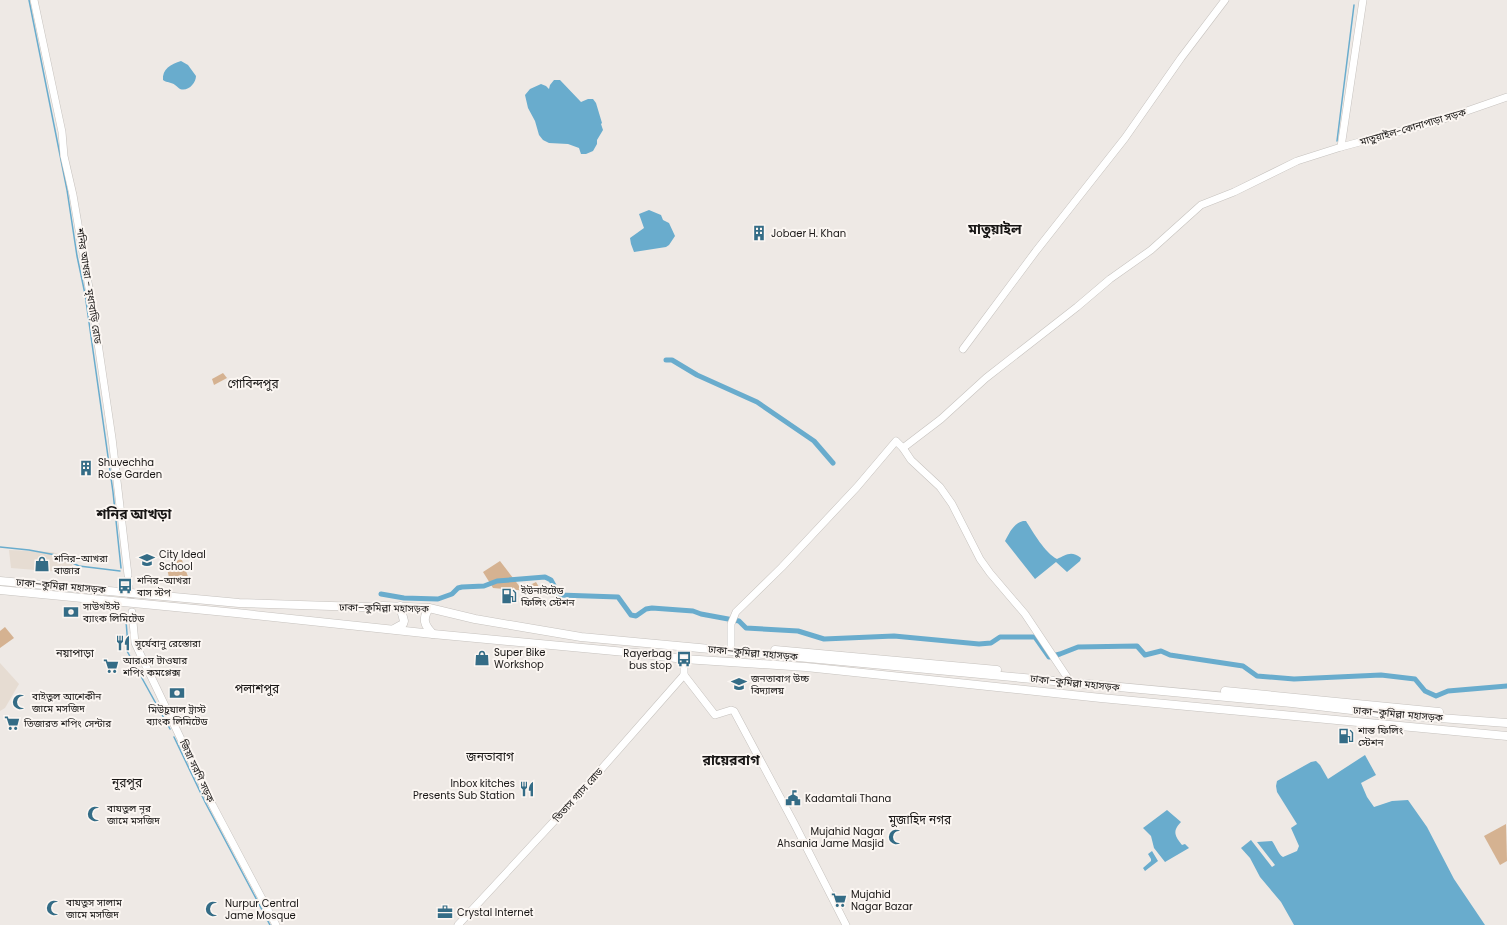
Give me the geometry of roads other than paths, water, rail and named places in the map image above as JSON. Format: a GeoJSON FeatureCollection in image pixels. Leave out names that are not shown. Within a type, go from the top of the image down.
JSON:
{"type":"FeatureCollection","features":[{"type":"Feature","properties":{"kind":"highway"},"geometry":{"type":"LineString","coordinates":[[0,576],[207,595],[262,604]]}},
{"type":"Feature","properties":{"kind":"highway","name":"ঢাকা–কুমিল্লা মহাসড়ক"},"geometry":{"type":"LineString","coordinates":[[0,581],[262,604],[362,607],[400,606],[429,608],[475,619],[581,637],[1292,703],[1386,714],[1507,722]]}},
{"type":"Feature","properties":{"kind":"highway","name":"ঢাকা–কুমিল্লা মহাসড়ক"},"geometry":{"type":"LineString","coordinates":[[0,590],[684,659],[806,667],[1094,698],[1507,736]]}},
{"type":"Feature","properties":{"kind":"highway"},"geometry":{"type":"LineString","coordinates":[[393,629],[402,624],[404,621],[400,606]]}},
{"type":"Feature","properties":{"kind":"highway"},"geometry":{"type":"LineString","coordinates":[[429,608],[424,620],[426,626],[434,634]]}},
{"type":"Feature","properties":{"kind":"highway"},"geometry":{"type":"LineString","coordinates":[[648,643],[682,643],[731,646],[864,657],[1319,700],[1507,722]]}},
{"type":"Feature","properties":{"kind":"street","name":"শনির আখরা - মৃধাবাড়ি রোড"},"geometry":{"type":"LineString","coordinates":[[34,0],[62,132],[64,156],[73,196],[95,323],[112,438],[128,575]]}},
{"type":"Feature","properties":{"kind":"street"},"geometry":{"type":"LineString","coordinates":[[963,349],[1036,251],[1125,138],[1181,58],[1225,0]]}},
{"type":"Feature","properties":{"kind":"street"},"geometry":{"type":"LineString","coordinates":[[1340,147],[1363,0]]}},
{"type":"Feature","properties":{"kind":"street","name":"মাতুয়াইল-কোনাপাড়া সড়ক"},"geometry":{"type":"LineString","coordinates":[[903,448],[941,419],[986,378],[1077,307],[1110,279],[1151,250],[1201,205],[1234,192],[1297,161],[1340,147],[1438,121],[1507,97]]}},
{"type":"Feature","properties":{"kind":"street"},"geometry":{"type":"LineString","coordinates":[[731,646],[731,624],[736,612],[782,567],[857,487],[896,442],[940,487],[963,524],[980,559],[1025,614],[1067,677]]}},
{"type":"Feature","properties":{"kind":"street","name":"জিয়া সরণি সড়ক"},"geometry":{"type":"LineString","coordinates":[[132,612],[136,643],[213,806],[276,925]]}},
{"type":"Feature","properties":{"kind":"street"},"geometry":{"type":"LineString","coordinates":[[684,659],[684,675],[715,715],[731,710],[734,711],[846,925]]}},
{"type":"Feature","properties":{"kind":"street","name":"তিতাস গ্যাস রোড"},"geometry":{"type":"LineString","coordinates":[[458,925],[582,791],[684,675]]}},
{"type":"Feature","properties":{"kind":"water"},"geometry":{"type":"Polygon","coordinates":[[[181,61],[188,65],[196,76],[195,81],[191,86],[183,90],[172,83],[163,80],[166,70],[181,61]]]}},
{"type":"Feature","properties":{"kind":"water"},"geometry":{"type":"Polygon","coordinates":[[[554,80],[560,80],[581,102],[588,99],[593,99],[596,103],[603,130],[593,151],[586,154],[581,154],[579,148],[568,144],[549,143],[543,140],[539,135],[535,121],[528,108],[525,95],[530,89],[541,84],[549,89],[554,80]]]}},
{"type":"Feature","properties":{"kind":"water"},"geometry":{"type":"Polygon","coordinates":[[[649,210],[661,215],[663,220],[669,223],[675,236],[666,247],[634,252],[630,238],[644,228],[639,214],[649,210]]]}},
{"type":"Feature","properties":{"kind":"water"},"geometry":{"type":"Polygon","coordinates":[[[1026,521],[1048,552],[1057,559],[1069,554],[1074,554],[1081,558],[1080,561],[1067,572],[1056,562],[1035,579],[1005,541],[1014,526],[1026,521]]]}},
{"type":"Feature","properties":{"kind":"water"},"geometry":{"type":"Polygon","coordinates":[[[1365,755],[1376,775],[1361,783],[1367,797],[1374,807],[1392,801],[1408,800],[1427,827],[1454,879],[1485,925],[1294,925],[1281,902],[1260,877],[1250,858],[1241,848],[1251,840],[1272,867],[1275,865],[1257,842],[1272,841],[1283,857],[1297,851],[1299,846],[1291,828],[1297,824],[1277,792],[1277,781],[1311,762],[1316,761],[1328,779],[1365,755]]]}},
{"type":"Feature","properties":{"kind":"water"},"geometry":{"type":"Polygon","coordinates":[[[1167,810],[1181,822],[1176,828],[1176,836],[1182,845],[1185,844],[1189,848],[1165,862],[1154,848],[1151,836],[1143,828],[1167,810]]]}},
{"type":"Feature","properties":{"kind":"water"},"geometry":{"type":"Polygon","coordinates":[[[1152,851],[1158,861],[1145,871],[1143,868],[1151,861],[1148,854],[1152,851]]]}},
{"type":"Feature","properties":{"kind":"waterway"},"geometry":{"type":"LineString","coordinates":[[29,0],[67,190],[77,256],[85,294],[113,492],[121,568]]}},
{"type":"Feature","properties":{"kind":"waterway"},"geometry":{"type":"LineString","coordinates":[[1337,141],[1354,5]]}},
{"type":"Feature","properties":{"kind":"waterway"},"geometry":{"type":"LineString","coordinates":[[666,360],[672,360],[697,375],[757,402],[814,441],[833,463]]}},
{"type":"Feature","properties":{"kind":"waterway"},"geometry":{"type":"LineString","coordinates":[[0,547],[56,555],[79,566],[120,571]]}},
{"type":"Feature","properties":{"kind":"waterway"},"geometry":{"type":"LineString","coordinates":[[381,594],[404,598],[438,599],[452,594],[458,588],[462,587],[484,586],[497,581],[545,577],[551,580],[559,595],[618,597],[631,615],[636,616],[646,609],[652,608],[693,611],[701,614],[739,621],[746,628],[798,631],[824,639],[894,636],[979,644],[991,643],[1000,637],[1035,637],[1049,657],[1078,647],[1137,646],[1145,655],[1161,651],[1170,655],[1243,666],[1257,676],[1294,679],[1381,675],[1415,679],[1425,691],[1436,696],[1448,691],[1507,686]]}},
{"type":"Feature","properties":{"kind":"waterway"},"geometry":{"type":"LineString","coordinates":[[126,621],[128,646]]}},
{"type":"Feature","properties":{"kind":"waterway"},"geometry":{"type":"LineString","coordinates":[[127,651],[170,729]]}},
{"type":"Feature","properties":{"kind":"waterway"},"geometry":{"type":"LineString","coordinates":[[174,737],[205,802],[270,925]]}},
{"type":"Feature","properties":{"kind":"tunnel"},"geometry":{"type":"LineString","coordinates":[[128,575],[131,599]]}},
{"type":"Feature","properties":{"kind":"place","name":"Jobaer H. Khan"},"geometry":{"type":"Point","coordinates":[759,233]}},
{"type":"Feature","properties":{"kind":"place","name":"Shuvechha Rose Garden"},"geometry":{"type":"Point","coordinates":[86,468]}},
{"type":"Feature","properties":{"kind":"place","name":"City Ideal School"},"geometry":{"type":"Point","coordinates":[147,560]}},
{"type":"Feature","properties":{"kind":"place","name":"শনির-আখরা বাজার"},"geometry":{"type":"Point","coordinates":[42,564]}},
{"type":"Feature","properties":{"kind":"place","name":"শনির-আখরা বাস স্টপ"},"geometry":{"type":"Point","coordinates":[125,586]}},
{"type":"Feature","properties":{"kind":"place","name":"ইউনাইটেড ফিলিং স্টেশন"},"geometry":{"type":"Point","coordinates":[509,596]}},
{"type":"Feature","properties":{"kind":"place","name":"সাউথইস্ট ব্যাংক লিমিটেড"},"geometry":{"type":"Point","coordinates":[71,612]}},
{"type":"Feature","properties":{"kind":"place","name":"সূর্যেবানু রেস্তোরা"},"geometry":{"type":"Point","coordinates":[123,643]}},
{"type":"Feature","properties":{"kind":"place","name":"Super Bike Workshop"},"geometry":{"type":"Point","coordinates":[482,658]}},
{"type":"Feature","properties":{"kind":"place","name":"Rayerbag bus stop"},"geometry":{"type":"Point","coordinates":[684,659]}},
{"type":"Feature","properties":{"kind":"place","name":"আরএস টাওয়ার শপিং কমপ্লেক্স"},"geometry":{"type":"Point","coordinates":[111,666]}},
{"type":"Feature","properties":{"kind":"place","name":"জনতাবাগ উচ্চ বিদ্যালয়"},"geometry":{"type":"Point","coordinates":[739,684]}},
{"type":"Feature","properties":{"kind":"place","name":"মিউচুয়াল ট্রাস্ট ব্যাংক লিমিটেড"},"geometry":{"type":"Point","coordinates":[177,693]}},
{"type":"Feature","properties":{"kind":"place","name":"বাইতুল আশেকীন জামে মসজিদ"},"geometry":{"type":"Point","coordinates":[20,702]}},
{"type":"Feature","properties":{"kind":"place","name":"তিজারত শপিং সেন্টার"},"geometry":{"type":"Point","coordinates":[12,723]}},
{"type":"Feature","properties":{"kind":"place","name":"শান্ত ফিলিং স্টেশন"},"geometry":{"type":"Point","coordinates":[1346,736]}},
{"type":"Feature","properties":{"kind":"place","name":"Inbox kitches Presents Sub Station"},"geometry":{"type":"Point","coordinates":[527,789]}},
{"type":"Feature","properties":{"kind":"place","name":"Kadamtali Thana"},"geometry":{"type":"Point","coordinates":[793,798]}},
{"type":"Feature","properties":{"kind":"place","name":"বায়তুল নূর জামে মসজিদ"},"geometry":{"type":"Point","coordinates":[95,814]}},
{"type":"Feature","properties":{"kind":"place","name":"Mujahid Nagar Ahsania Jame Masjid"},"geometry":{"type":"Point","coordinates":[896,837]}},
{"type":"Feature","properties":{"kind":"place","name":"Mujahid Nagar Bazar"},"geometry":{"type":"Point","coordinates":[839,900]}},
{"type":"Feature","properties":{"kind":"place","name":"বায়তুস সালাম জামে মসজিদ"},"geometry":{"type":"Point","coordinates":[54,908]}},
{"type":"Feature","properties":{"kind":"place","name":"Nurpur Central Jame Mosque"},"geometry":{"type":"Point","coordinates":[213,909]}},
{"type":"Feature","properties":{"kind":"place","name":"Crystal Internet"},"geometry":{"type":"Point","coordinates":[445,912]}},
{"type":"Feature","properties":{"kind":"district","name":"মাতুয়াইল"},"geometry":{"type":"Point","coordinates":[995,229]}},
{"type":"Feature","properties":{"kind":"district","name":"গোবিন্দপুর"},"geometry":{"type":"Point","coordinates":[253,383]}},
{"type":"Feature","properties":{"kind":"district","name":"শনির আখড়া"},"geometry":{"type":"Point","coordinates":[134,514]}},
{"type":"Feature","properties":{"kind":"district","name":"নয়াপাড়া"},"geometry":{"type":"Point","coordinates":[75,653]}},
{"type":"Feature","properties":{"kind":"district","name":"পলাশপুর"},"geometry":{"type":"Point","coordinates":[257,688]}},
{"type":"Feature","properties":{"kind":"district","name":"জনতাবাগ"},"geometry":{"type":"Point","coordinates":[490,756]}},
{"type":"Feature","properties":{"kind":"district","name":"রায়েরবাগ"},"geometry":{"type":"Point","coordinates":[731,760]}},
{"type":"Feature","properties":{"kind":"district","name":"নূরপুর"},"geometry":{"type":"Point","coordinates":[127,782]}},
{"type":"Feature","properties":{"kind":"district","name":"মুজাহিদ নগর"},"geometry":{"type":"Point","coordinates":[920,819]}}]}
